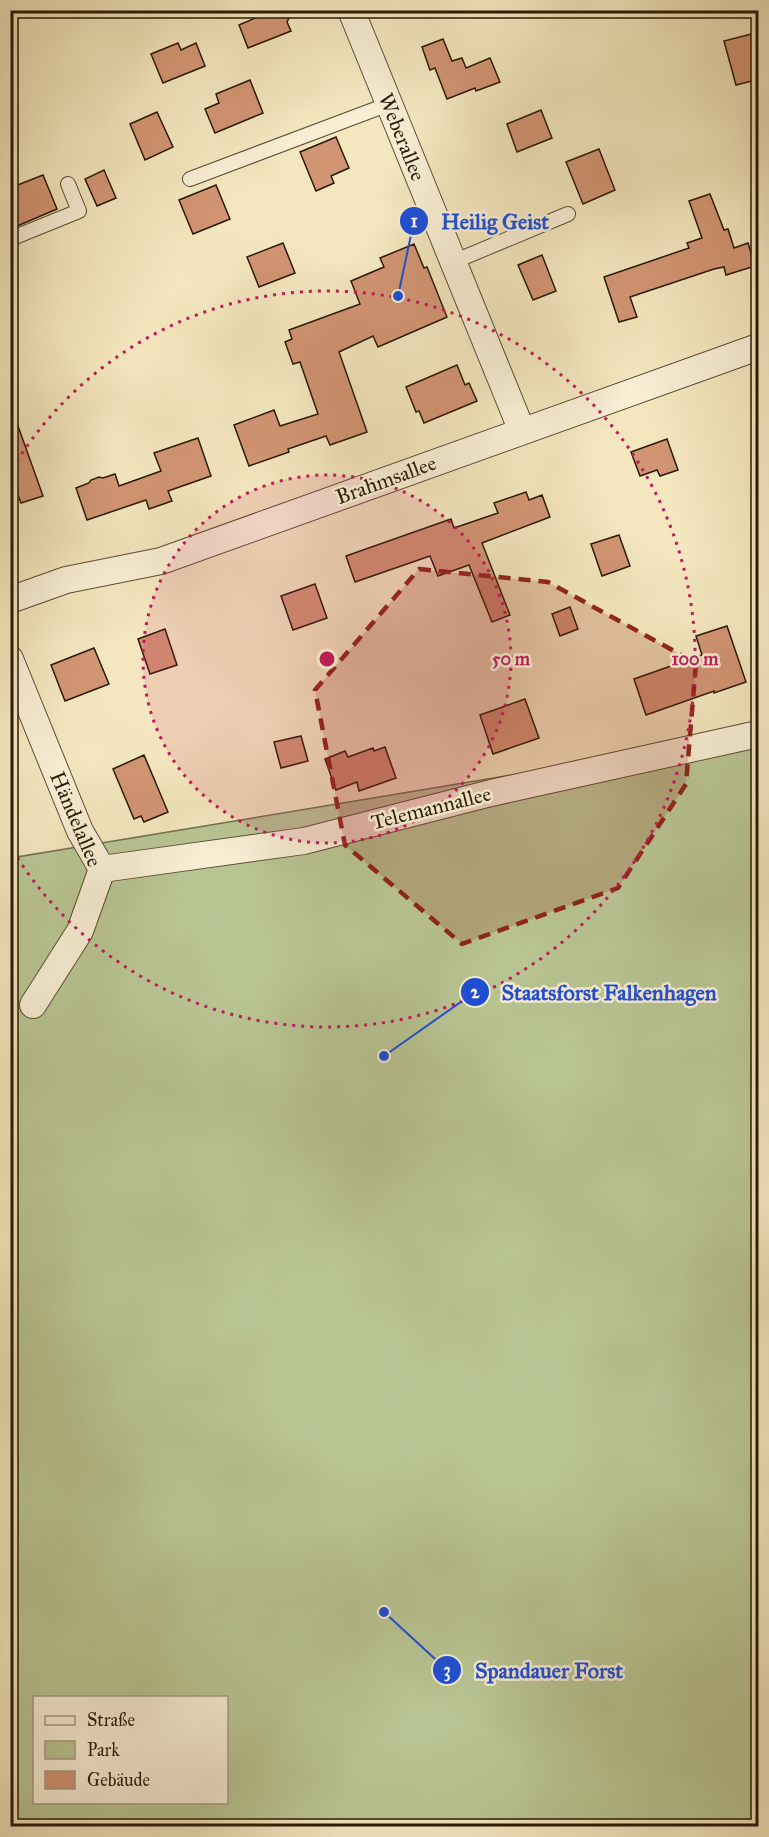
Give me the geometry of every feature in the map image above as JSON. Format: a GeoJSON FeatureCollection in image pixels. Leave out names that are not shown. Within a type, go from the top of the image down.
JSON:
{"type":"FeatureCollection","features":[{"type":"Feature","properties":{"kind":"street","name":"Weberallee"},"geometry":{"type":"LineString","coordinates":[[351,10],[522,431]]}},
{"type":"Feature","properties":{"kind":"street","name":"Brahmsallee"},"geometry":{"type":"LineString","coordinates":[[10,600],[66,580],[161,561],[759,347]]}},
{"type":"Feature","properties":{"kind":"street","name":"Händelallee"},"geometry":{"type":"LineString","coordinates":[[10,659],[80,831],[102,869],[80,931],[33,1005]]}},
{"type":"Feature","properties":{"kind":"street","name":"Telemannallee"},"geometry":{"type":"LineString","coordinates":[[102,869],[304,841],[491,793],[759,734]]}},
{"type":"Feature","properties":{"kind":"lane"},"geometry":{"type":"LineString","coordinates":[[190,179],[389,104]]}},
{"type":"Feature","properties":{"kind":"lane"},"geometry":{"type":"LineString","coordinates":[[10,239],[79,211],[69,184]]}},
{"type":"Feature","properties":{"kind":"lane"},"geometry":{"type":"LineString","coordinates":[[453,262],[568,214]]}},
{"type":"Feature","properties":{"kind":"highlighted area"},"geometry":{"type":"Polygon","coordinates":[[[419,569],[548,582],[696,663],[686,784],[618,888],[462,944],[345,845],[315,690],[419,569]]]}},
{"type":"Feature","properties":{"kind":"green space"},"geometry":{"type":"Polygon","coordinates":[[[758,724],[758,1826],[11,1826],[11,858],[711,742],[758,724]]]}},
{"type":"Feature","properties":{"kind":"building"},"geometry":{"type":"Polygon","coordinates":[[[274,10],[293,10],[287,22],[291,31],[248,48],[239,25],[274,10]]]}},
{"type":"Feature","properties":{"kind":"building"},"geometry":{"type":"Polygon","coordinates":[[[759,32],[759,72],[754,73],[756,80],[736,85],[724,41],[759,32]]]}},
{"type":"Feature","properties":{"kind":"building"},"geometry":{"type":"Polygon","coordinates":[[[443,39],[452,61],[462,58],[466,68],[490,58],[500,82],[476,91],[475,88],[447,99],[435,68],[430,70],[422,47],[443,39]]]}},
{"type":"Feature","properties":{"kind":"building"},"geometry":{"type":"Polygon","coordinates":[[[178,43],[181,50],[196,43],[205,66],[163,83],[151,54],[178,43]]]}},
{"type":"Feature","properties":{"kind":"building"},"geometry":{"type":"Polygon","coordinates":[[[250,80],[263,113],[215,133],[205,109],[219,103],[216,94],[250,80]]]}},
{"type":"Feature","properties":{"kind":"building"},"geometry":{"type":"Polygon","coordinates":[[[541,110],[552,138],[517,152],[507,124],[541,110]]]}},
{"type":"Feature","properties":{"kind":"building"},"geometry":{"type":"Polygon","coordinates":[[[157,112],[173,147],[145,160],[130,124],[157,112]]]}},
{"type":"Feature","properties":{"kind":"building"},"geometry":{"type":"Polygon","coordinates":[[[336,137],[349,168],[331,176],[334,183],[316,191],[300,152],[336,137]]]}},
{"type":"Feature","properties":{"kind":"building"},"geometry":{"type":"Polygon","coordinates":[[[599,149],[615,190],[583,204],[566,162],[599,149]]]}},
{"type":"Feature","properties":{"kind":"building"},"geometry":{"type":"Polygon","coordinates":[[[104,170],[116,198],[97,206],[85,179],[104,170]]]}},
{"type":"Feature","properties":{"kind":"building"},"geometry":{"type":"Polygon","coordinates":[[[43,175],[57,209],[10,229],[10,188],[43,175]]]}},
{"type":"Feature","properties":{"kind":"building"},"geometry":{"type":"Polygon","coordinates":[[[216,185],[230,219],[193,234],[179,200],[216,185]]]}},
{"type":"Feature","properties":{"kind":"building"},"geometry":{"type":"Polygon","coordinates":[[[710,194],[724,230],[728,229],[734,248],[748,243],[755,266],[726,275],[724,267],[714,269],[630,297],[637,317],[619,322],[604,277],[689,248],[687,243],[702,238],[689,201],[710,194]]]}},
{"type":"Feature","properties":{"kind":"building"},"geometry":{"type":"Polygon","coordinates":[[[283,243],[295,273],[259,287],[247,257],[283,243]]]}},
{"type":"Feature","properties":{"kind":"building"},"geometry":{"type":"Polygon","coordinates":[[[414,244],[424,268],[427,267],[447,317],[378,347],[373,336],[339,352],[367,432],[330,445],[326,436],[249,466],[234,425],[274,410],[280,426],[318,414],[300,362],[293,364],[285,342],[292,339],[289,330],[360,304],[351,281],[384,267],[380,258],[414,244]]]}},
{"type":"Feature","properties":{"kind":"building"},"geometry":{"type":"Polygon","coordinates":[[[542,255],[556,291],[533,300],[518,265],[542,255]]]}},
{"type":"Feature","properties":{"kind":"building"},"geometry":{"type":"Polygon","coordinates":[[[457,365],[465,385],[469,383],[477,401],[424,423],[419,411],[416,412],[406,387],[457,365]]]}},
{"type":"Feature","properties":{"kind":"building"},"geometry":{"type":"Polygon","coordinates":[[[13,412],[43,496],[21,503],[10,474],[10,413],[13,412]]]}},
{"type":"Feature","properties":{"kind":"building"},"geometry":{"type":"Polygon","coordinates":[[[198,438],[211,476],[168,491],[172,501],[149,509],[146,500],[87,520],[76,488],[99,477],[115,474],[119,486],[161,471],[154,453],[198,438]]]}},
{"type":"Feature","properties":{"kind":"building"},"geometry":{"type":"Polygon","coordinates":[[[667,439],[678,470],[660,476],[657,470],[640,476],[631,452],[667,439]]]}},
{"type":"Feature","properties":{"kind":"building"},"geometry":{"type":"Polygon","coordinates":[[[526,492],[529,500],[542,495],[550,517],[482,543],[510,615],[492,622],[469,565],[438,576],[430,556],[355,582],[346,556],[451,519],[454,528],[498,513],[494,503],[526,492]]]}},
{"type":"Feature","properties":{"kind":"building"},"geometry":{"type":"Polygon","coordinates":[[[619,535],[630,566],[602,576],[591,544],[619,535]]]}},
{"type":"Feature","properties":{"kind":"building"},"geometry":{"type":"Polygon","coordinates":[[[315,584],[327,618],[293,630],[281,596],[315,584]]]}},
{"type":"Feature","properties":{"kind":"building"},"geometry":{"type":"Polygon","coordinates":[[[570,607],[578,629],[560,636],[552,614],[570,607]]]}},
{"type":"Feature","properties":{"kind":"building"},"geometry":{"type":"Polygon","coordinates":[[[727,626],[746,682],[646,715],[634,679],[702,655],[696,636],[727,626]]]}},
{"type":"Feature","properties":{"kind":"building"},"geometry":{"type":"Polygon","coordinates":[[[165,629],[177,665],[150,674],[138,639],[165,629]]]}},
{"type":"Feature","properties":{"kind":"building"},"geometry":{"type":"Polygon","coordinates":[[[94,648],[109,684],[65,701],[51,665],[94,648]]]}},
{"type":"Feature","properties":{"kind":"building"},"geometry":{"type":"Polygon","coordinates":[[[525,699],[539,738],[493,754],[480,715],[525,699]]]}},
{"type":"Feature","properties":{"kind":"building"},"geometry":{"type":"Polygon","coordinates":[[[301,736],[308,761],[281,768],[274,742],[301,736]]]}},
{"type":"Feature","properties":{"kind":"building"},"geometry":{"type":"Polygon","coordinates":[[[385,747],[396,778],[359,791],[357,782],[336,790],[325,759],[345,751],[348,757],[373,748],[374,751],[385,747]]]}},
{"type":"Feature","properties":{"kind":"building"},"geometry":{"type":"Polygon","coordinates":[[[144,755],[168,812],[144,822],[141,816],[134,819],[113,769],[144,755]]]}},
{"type":"Feature","properties":{"kind":"place","name":"Heilig Geist"},"geometry":{"type":"Point","coordinates":[398,296]}},
{"type":"Feature","properties":{"kind":"place","name":"Staatsforst Falkenhagen"},"geometry":{"type":"Point","coordinates":[384,1056]}},
{"type":"Feature","properties":{"kind":"place","name":"Spandauer Forst"},"geometry":{"type":"Point","coordinates":[384,1612]}}]}
